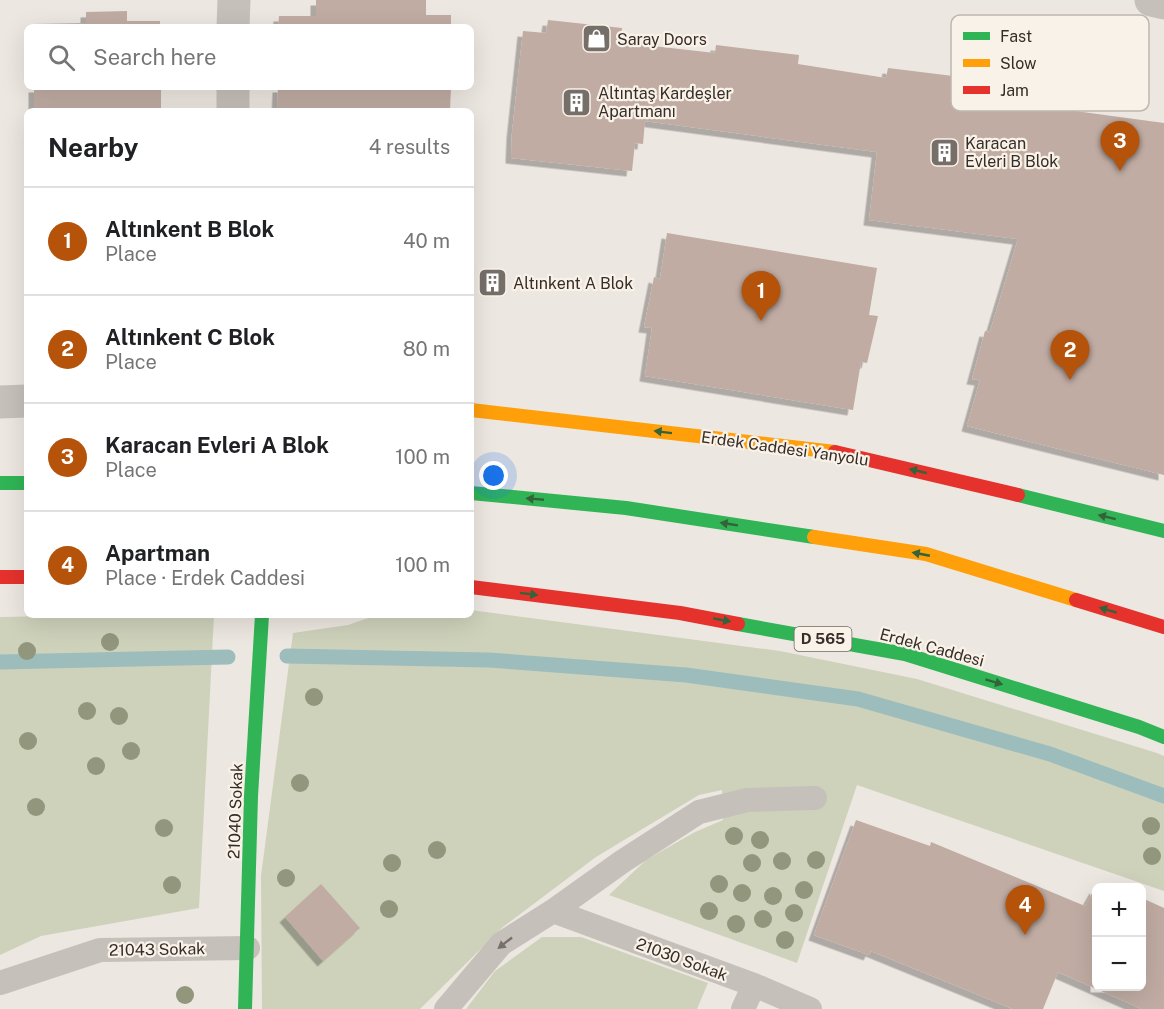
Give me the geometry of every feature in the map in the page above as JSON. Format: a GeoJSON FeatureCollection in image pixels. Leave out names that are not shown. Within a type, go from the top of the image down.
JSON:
{"type":"FeatureCollection","features":[{"type":"Feature","properties":{"kind":"main road","name":"Erdek Caddesi Yanyolu"},"geometry":{"type":"LineString","coordinates":[[474,411],[846,453],[1164,531]]}},
{"type":"Feature","properties":{"kind":"main road"},"geometry":{"type":"LineString","coordinates":[[0,483],[24,483]]}},
{"type":"Feature","properties":{"kind":"main road"},"geometry":{"type":"LineString","coordinates":[[474,494],[626,508],[926,554],[1164,627]]}},
{"type":"Feature","properties":{"kind":"main road"},"geometry":{"type":"LineString","coordinates":[[0,577],[24,577]]}},
{"type":"Feature","properties":{"kind":"main road","name":"Erdek Caddesi"},"geometry":{"type":"LineString","coordinates":[[474,587],[680,613],[904,654],[1139,727],[1164,737]]}},
{"type":"Feature","properties":{"kind":"main road","name":"21040 Sokak"},"geometry":{"type":"LineString","coordinates":[[245,1009],[251,796],[262,618]]}},
{"type":"Feature","properties":{"kind":"street"},"geometry":{"type":"LineString","coordinates":[[233,24],[234,0]]}},
{"type":"Feature","properties":{"kind":"street"},"geometry":{"type":"LineString","coordinates":[[1151,0],[1164,3]]}},
{"type":"Feature","properties":{"kind":"street"},"geometry":{"type":"LineString","coordinates":[[233,90],[233,108]]}},
{"type":"Feature","properties":{"kind":"street"},"geometry":{"type":"LineString","coordinates":[[0,402],[24,401]]}},
{"type":"Feature","properties":{"kind":"lane"},"geometry":{"type":"LineString","coordinates":[[446,1009],[501,944],[699,812],[747,800],[815,798]]}},
{"type":"Feature","properties":{"kind":"lane","name":"21030 Sokak"},"geometry":{"type":"LineString","coordinates":[[553,911],[754,985],[810,1009]]}},
{"type":"Feature","properties":{"kind":"lane","name":"21043 Sokak"},"geometry":{"type":"LineString","coordinates":[[0,983],[100,950],[248,948]]}},
{"type":"Feature","properties":{"kind":"lane"},"geometry":{"type":"LineString","coordinates":[[743,1009],[754,985]]}},
{"type":"Feature","properties":{"kind":"green space"},"geometry":{"type":"Polygon","coordinates":[[[474,610],[780,651],[917,679],[1164,756],[1164,891],[857,785],[797,963],[609,895],[646,860],[695,832],[723,820],[722,790],[699,795],[596,857],[503,927],[420,1009],[262,1009],[261,876],[293,633],[348,625],[368,618],[474,618],[474,610]]]}},
{"type":"Feature","properties":{"kind":"green space"},"geometry":{"type":"Polygon","coordinates":[[[0,617],[214,618],[199,908],[41,936],[0,955],[0,617]]]}},
{"type":"Feature","properties":{"kind":"green space"},"geometry":{"type":"Polygon","coordinates":[[[542,937],[581,937],[708,983],[697,1009],[466,1009],[495,971],[542,937]]]}},
{"type":"Feature","properties":{"kind":"building"},"geometry":{"type":"Polygon","coordinates":[[[316,0],[426,0],[426,15],[451,15],[451,24],[278,24],[279,16],[316,16],[316,0]]]}},
{"type":"Feature","properties":{"kind":"building"},"geometry":{"type":"Polygon","coordinates":[[[127,11],[127,21],[160,21],[160,24],[33,24],[86,23],[86,12],[127,11]]]}},
{"type":"Feature","properties":{"kind":"building"},"geometry":{"type":"Polygon","coordinates":[[[548,20],[622,28],[621,39],[644,41],[644,45],[715,53],[716,45],[799,55],[798,64],[886,78],[888,68],[951,76],[951,111],[1075,111],[1164,123],[1164,475],[967,426],[980,380],[972,379],[985,331],[990,332],[1018,239],[869,220],[877,152],[645,121],[643,144],[635,143],[632,171],[511,158],[523,31],[546,33],[548,20]]]}},
{"type":"Feature","properties":{"kind":"building"},"geometry":{"type":"Polygon","coordinates":[[[34,90],[161,90],[161,108],[34,108],[34,90]]]}},
{"type":"Feature","properties":{"kind":"building"},"geometry":{"type":"Polygon","coordinates":[[[278,90],[451,90],[450,108],[277,108],[278,90]]]}},
{"type":"Feature","properties":{"kind":"building"},"geometry":{"type":"Polygon","coordinates":[[[667,233],[877,268],[869,315],[878,316],[867,363],[861,362],[853,410],[645,376],[652,328],[644,327],[654,277],[660,279],[667,233]]]}},
{"type":"Feature","properties":{"kind":"building"},"geometry":{"type":"Polygon","coordinates":[[[856,820],[930,846],[931,842],[1085,906],[1092,893],[1092,987],[1058,972],[1043,1009],[1013,1009],[871,951],[869,955],[814,935],[856,820]]]}},
{"type":"Feature","properties":{"kind":"building"},"geometry":{"type":"Polygon","coordinates":[[[321,884],[360,928],[323,961],[285,917],[321,884]]]}},
{"type":"Feature","properties":{"kind":"building"},"geometry":{"type":"Polygon","coordinates":[[[1146,900],[1164,908],[1164,1009],[1142,1009],[1101,991],[1146,991],[1146,900]]]}},
{"type":"Feature","properties":{"kind":"waterway"},"geometry":{"type":"LineString","coordinates":[[287,656],[489,660],[686,675],[858,699],[1050,754],[1164,796]]}},
{"type":"Feature","properties":{"kind":"waterway"},"geometry":{"type":"LineString","coordinates":[[0,662],[228,657]]}},
{"type":"Feature","properties":{"kind":"traffic: fast"},"geometry":{"type":"LineString","coordinates":[[0,483],[24,483]]}},
{"type":"Feature","properties":{"kind":"traffic: fast"},"geometry":{"type":"LineString","coordinates":[[474,493],[626,508],[814,537]]}},
{"type":"Feature","properties":{"kind":"traffic: fast"},"geometry":{"type":"LineString","coordinates":[[1018,495],[1164,531]]}},
{"type":"Feature","properties":{"kind":"traffic: fast"},"geometry":{"type":"LineString","coordinates":[[245,1009],[251,796],[262,618]]}},
{"type":"Feature","properties":{"kind":"traffic: fast"},"geometry":{"type":"LineString","coordinates":[[738,624],[905,654],[1139,727],[1164,737]]}},
{"type":"Feature","properties":{"kind":"traffic: slow"},"geometry":{"type":"LineString","coordinates":[[474,410],[835,452]]}},
{"type":"Feature","properties":{"kind":"traffic: slow"},"geometry":{"type":"LineString","coordinates":[[814,537],[926,554],[1076,600]]}},
{"type":"Feature","properties":{"kind":"traffic: jam"},"geometry":{"type":"LineString","coordinates":[[835,452],[1018,495]]}},
{"type":"Feature","properties":{"kind":"traffic: jam"},"geometry":{"type":"LineString","coordinates":[[0,577],[24,577]]}},
{"type":"Feature","properties":{"kind":"traffic: jam"},"geometry":{"type":"LineString","coordinates":[[474,587],[680,613],[738,624]]}},
{"type":"Feature","properties":{"kind":"traffic: jam"},"geometry":{"type":"LineString","coordinates":[[1076,600],[1164,627]]}},
{"type":"Feature","properties":{"kind":"place","name":"Saray Doors"},"geometry":{"type":"Point","coordinates":[596,39]}},
{"type":"Feature","properties":{"kind":"place","name":"Altıntaş Kardeşler Apartmanı"},"geometry":{"type":"Point","coordinates":[577,102]}},
{"type":"Feature","properties":{"kind":"place","name":"Karacan Evleri B Blok"},"geometry":{"type":"Point","coordinates":[944,152]}},
{"type":"Feature","properties":{"kind":"place","name":"Karacan Evleri A Blok"},"geometry":{"type":"Point","coordinates":[1120,171]}},
{"type":"Feature","properties":{"kind":"place","name":"Altınkent A Blok"},"geometry":{"type":"Point","coordinates":[492,283]}},
{"type":"Feature","properties":{"kind":"place","name":"Altınkent B Blok"},"geometry":{"type":"Point","coordinates":[761,321]}},
{"type":"Feature","properties":{"kind":"place","name":"Altınkent C Blok"},"geometry":{"type":"Point","coordinates":[1070,380]}},
{"type":"Feature","properties":{"kind":"place","name":"Apartman"},"geometry":{"type":"Point","coordinates":[1025,935]}}]}
